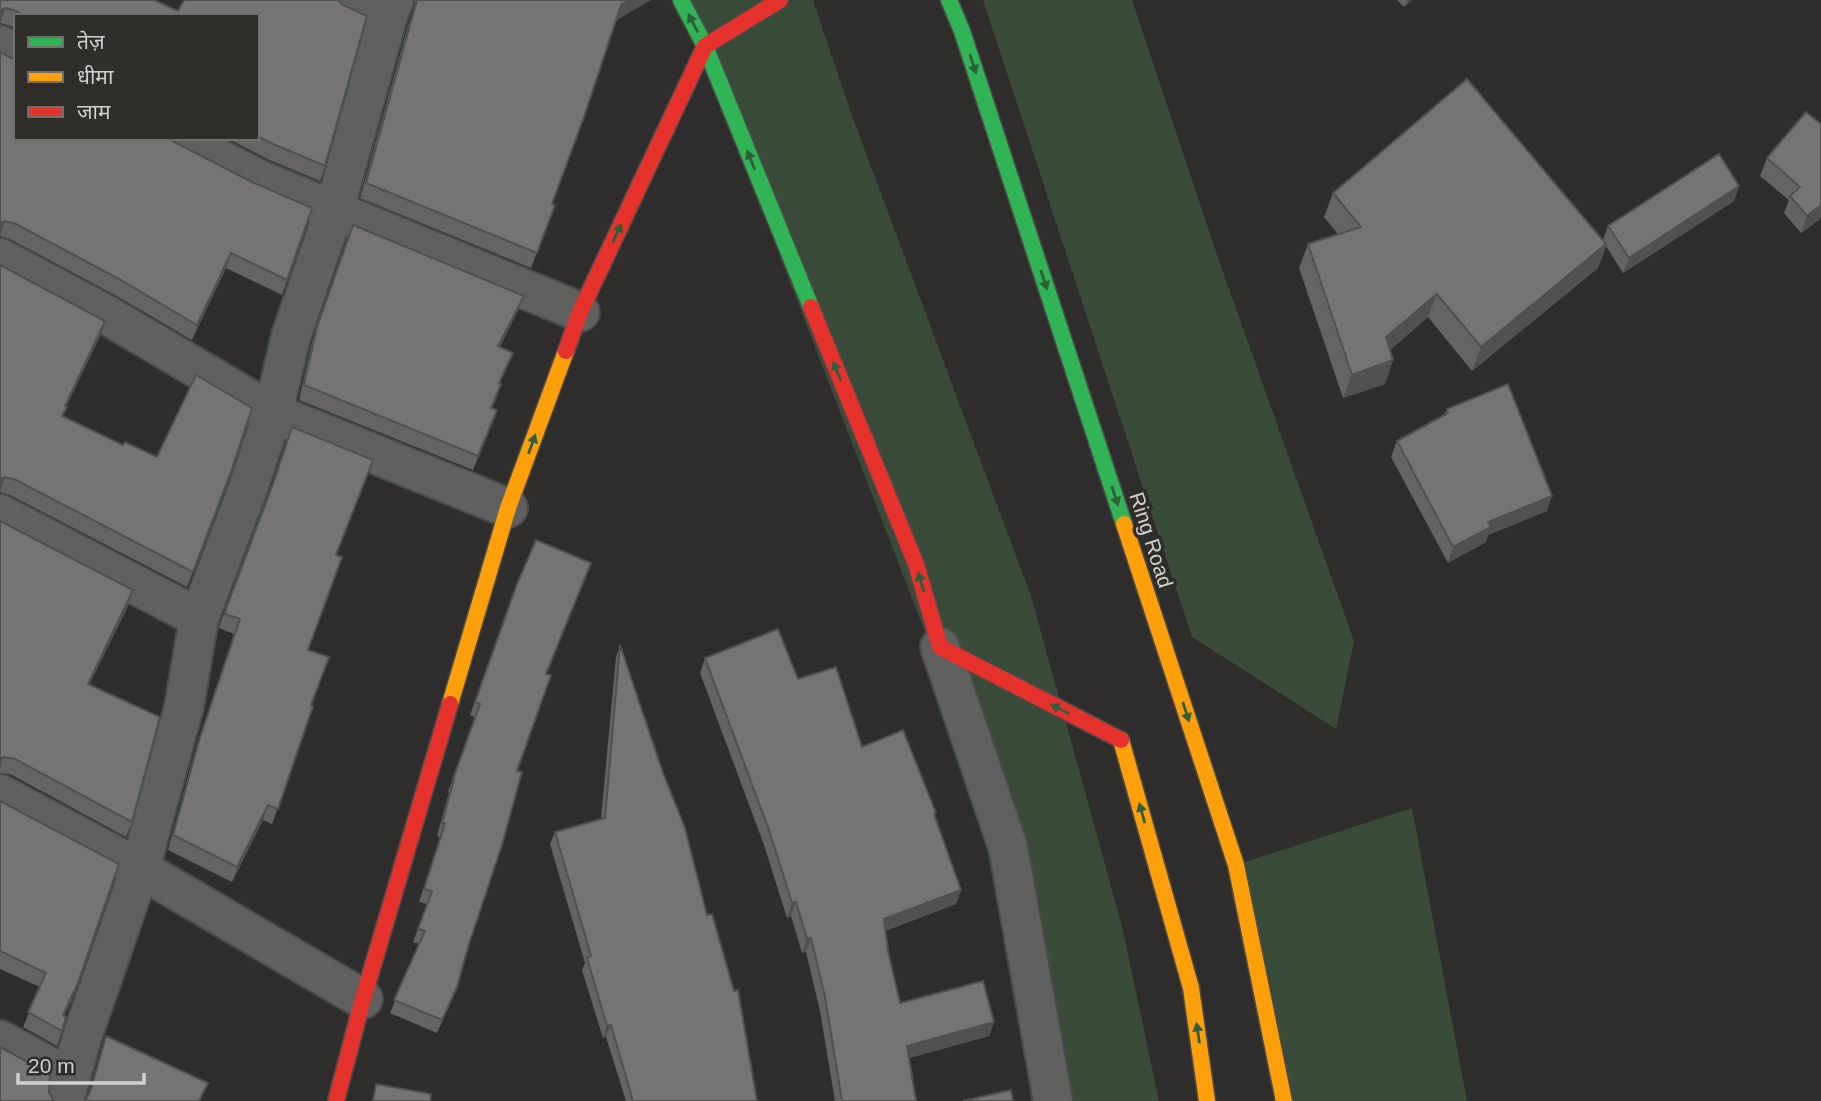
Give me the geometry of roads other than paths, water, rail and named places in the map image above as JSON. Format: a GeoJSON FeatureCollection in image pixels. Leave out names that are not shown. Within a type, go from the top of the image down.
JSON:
{"type":"FeatureCollection","features":[{"type":"Feature","properties":{"kind":"street"},"geometry":{"type":"LineString","coordinates":[[0,1040],[68,1090],[83,1034],[139,869],[184,707],[199,618],[273,413],[291,336],[334,211],[391,10],[347,0]]}},
{"type":"Feature","properties":{"kind":"street"},"geometry":{"type":"LineString","coordinates":[[681,0],[705,46],[916,564],[940,648],[1009,847],[1053,1101]]}},
{"type":"Feature","properties":{"kind":"street"},"geometry":{"type":"LineString","coordinates":[[336,1101],[363,999],[508,508],[580,312],[705,46],[780,0]]}},
{"type":"Feature","properties":{"kind":"street","name":"Ring Road"},"geometry":{"type":"LineString","coordinates":[[949,0],[962,31],[1236,865],[1284,1101]]}},
{"type":"Feature","properties":{"kind":"street"},"geometry":{"type":"LineString","coordinates":[[183,140],[258,179],[580,312]]}},
{"type":"Feature","properties":{"kind":"street"},"geometry":{"type":"LineString","coordinates":[[0,258],[106,314],[273,413],[508,508]]}},
{"type":"Feature","properties":{"kind":"street"},"geometry":{"type":"LineString","coordinates":[[0,514],[199,618]]}},
{"type":"Feature","properties":{"kind":"street"},"geometry":{"type":"LineString","coordinates":[[940,648],[1121,740],[1191,988],[1207,1101]]}},
{"type":"Feature","properties":{"kind":"street"},"geometry":{"type":"LineString","coordinates":[[0,794],[139,869],[363,999]]}}]}
